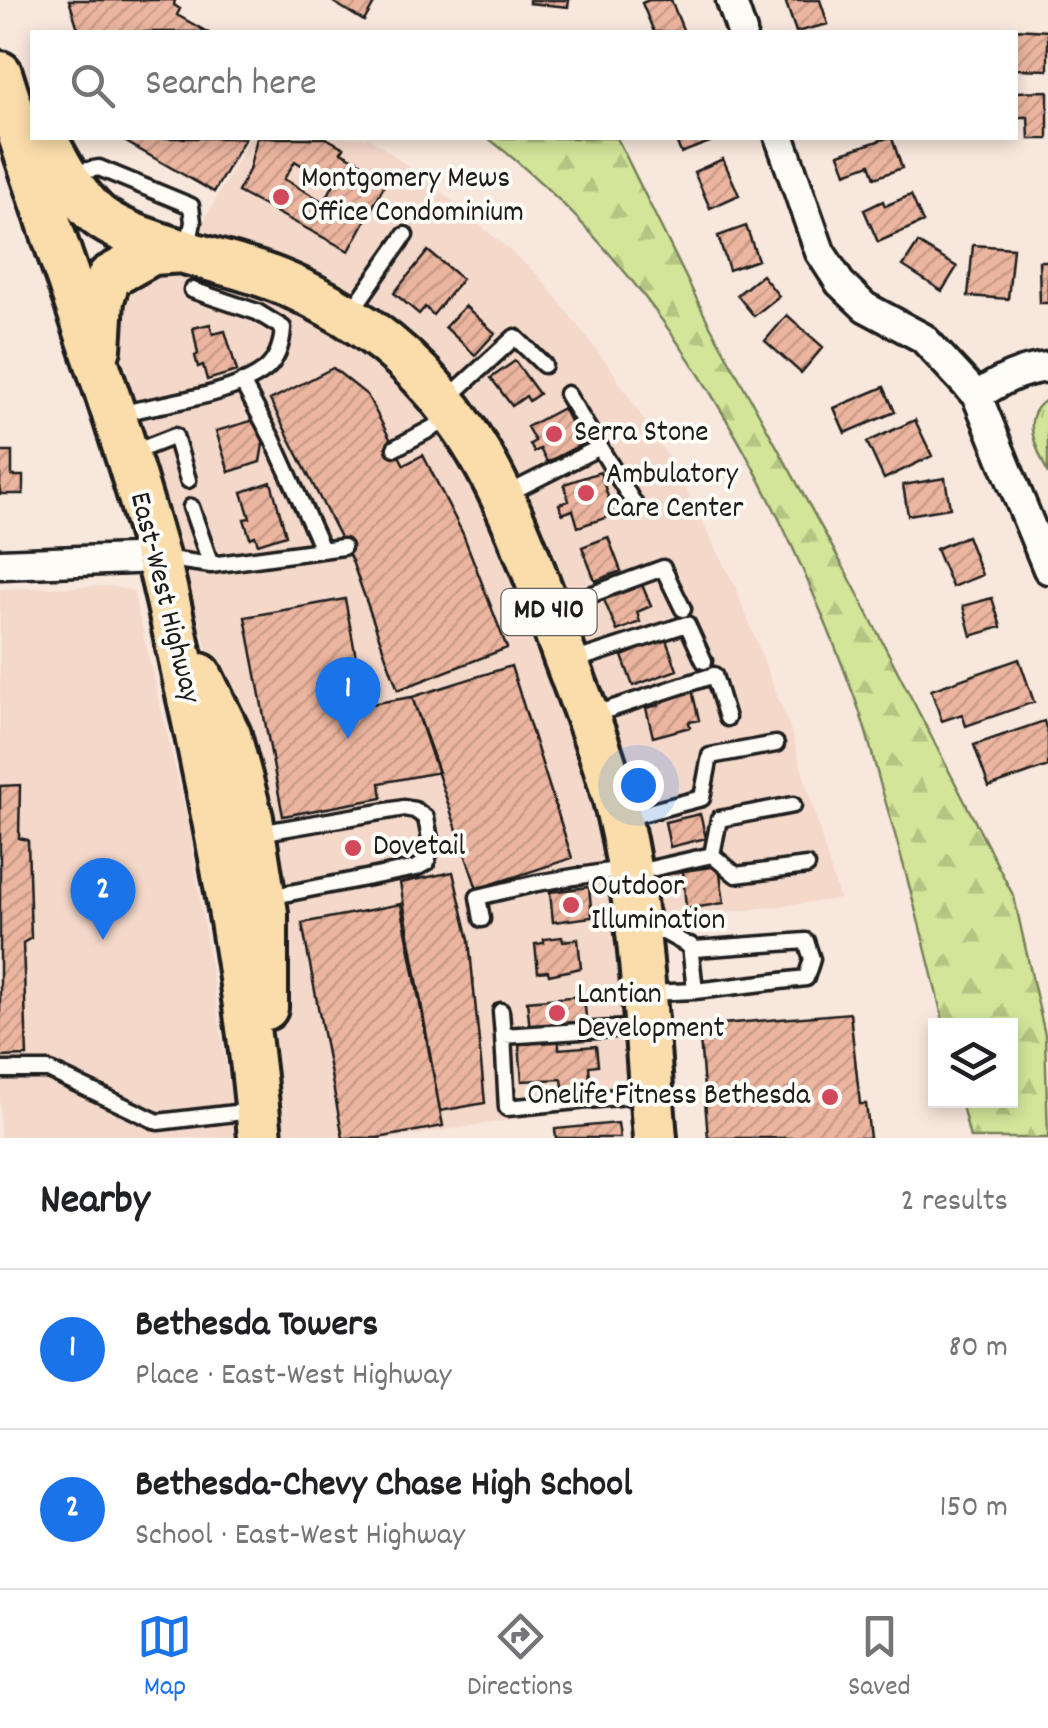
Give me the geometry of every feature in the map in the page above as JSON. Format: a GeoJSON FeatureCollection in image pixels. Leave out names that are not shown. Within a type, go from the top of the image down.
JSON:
{"type":"FeatureCollection","features":[{"type":"Feature","properties":{"kind":"main road"},"geometry":{"type":"LineString","coordinates":[[0,64],[30,111]]}},
{"type":"Feature","properties":{"kind":"main road","name":"East-West Highway"},"geometry":{"type":"LineString","coordinates":[[0,73],[30,172],[98,364],[158,558],[211,802],[257,1106]]}},
{"type":"Feature","properties":{"kind":"main road","name":"MD 410"},"geometry":{"type":"LineString","coordinates":[[56,156],[78,196],[98,216],[190,270],[348,316],[392,348],[468,430],[503,496],[548,610],[588,716],[620,820],[636,933],[656,1138]]}},
{"type":"Feature","properties":{"kind":"main road"},"geometry":{"type":"LineString","coordinates":[[98,364],[102,300],[109,277],[152,253],[190,270]]}},
{"type":"Feature","properties":{"kind":"main road"},"geometry":{"type":"LineString","coordinates":[[170,611],[229,736],[254,834],[263,898],[266,1018],[257,1106]]}},
{"type":"Feature","properties":{"kind":"street"},"geometry":{"type":"LineString","coordinates":[[730,0],[741,30]]}},
{"type":"Feature","properties":{"kind":"street"},"geometry":{"type":"LineString","coordinates":[[781,140],[820,252],[840,284],[864,307],[924,338],[977,396],[1048,569]]}},
{"type":"Feature","properties":{"kind":"street"},"geometry":{"type":"LineString","coordinates":[[977,396],[1015,373],[1048,367]]}},
{"type":"Feature","properties":{"kind":"street"},"geometry":{"type":"LineString","coordinates":[[0,564],[158,558]]}},
{"type":"Feature","properties":{"kind":"lane"},"geometry":{"type":"LineString","coordinates":[[348,316],[404,235]]}},
{"type":"Feature","properties":{"kind":"lane"},"geometry":{"type":"LineString","coordinates":[[190,270],[283,328]]}},
{"type":"Feature","properties":{"kind":"lane"},"geometry":{"type":"LineString","coordinates":[[120,436],[267,368],[282,347],[281,296]]}},
{"type":"Feature","properties":{"kind":"lane"},"geometry":{"type":"LineString","coordinates":[[395,448],[450,409],[515,337],[544,365]]}},
{"type":"Feature","properties":{"kind":"lane"},"geometry":{"type":"LineString","coordinates":[[242,382],[322,550]]}},
{"type":"Feature","properties":{"kind":"lane"},"geometry":{"type":"LineString","coordinates":[[566,394],[635,505]]}},
{"type":"Feature","properties":{"kind":"lane"},"geometry":{"type":"LineString","coordinates":[[120,436],[175,436],[188,480]]}},
{"type":"Feature","properties":{"kind":"lane"},"geometry":{"type":"LineString","coordinates":[[503,496],[600,448]]}},
{"type":"Feature","properties":{"kind":"lane"},"geometry":{"type":"LineString","coordinates":[[191,507],[211,565]]}},
{"type":"Feature","properties":{"kind":"lane"},"geometry":{"type":"LineString","coordinates":[[158,558],[211,565],[343,547]]}},
{"type":"Feature","properties":{"kind":"lane"},"geometry":{"type":"LineString","coordinates":[[548,610],[663,568],[683,609]]}},
{"type":"Feature","properties":{"kind":"lane"},"geometry":{"type":"LineString","coordinates":[[567,662],[687,624],[704,661]]}},
{"type":"Feature","properties":{"kind":"lane"},"geometry":{"type":"LineString","coordinates":[[588,716],[714,674],[727,718]]}},
{"type":"Feature","properties":{"kind":"lane"},"geometry":{"type":"LineString","coordinates":[[702,798],[710,756],[776,744]]}},
{"type":"Feature","properties":{"kind":"lane"},"geometry":{"type":"LineString","coordinates":[[620,820],[702,798]]}},
{"type":"Feature","properties":{"kind":"lane"},"geometry":{"type":"LineString","coordinates":[[702,798],[720,819]]}},
{"type":"Feature","properties":{"kind":"lane"},"geometry":{"type":"LineString","coordinates":[[720,819],[793,805]]}},
{"type":"Feature","properties":{"kind":"lane"},"geometry":{"type":"LineString","coordinates":[[254,834],[404,808],[426,818],[431,844],[426,862],[416,868],[263,898]]}},
{"type":"Feature","properties":{"kind":"lane"},"geometry":{"type":"LineString","coordinates":[[712,855],[720,819]]}},
{"type":"Feature","properties":{"kind":"lane"},"geometry":{"type":"LineString","coordinates":[[712,855],[736,876],[807,866]]}},
{"type":"Feature","properties":{"kind":"lane"},"geometry":{"type":"LineString","coordinates":[[482,919],[478,897],[712,855]]}},
{"type":"Feature","properties":{"kind":"lane"},"geometry":{"type":"LineString","coordinates":[[503,1036],[644,1010],[695,991],[806,978],[812,959],[806,940],[695,949],[664,932],[636,933]]}},
{"type":"Feature","properties":{"kind":"lane"},"geometry":{"type":"LineString","coordinates":[[690,945],[695,991]]}},
{"type":"Feature","properties":{"kind":"lane"},"geometry":{"type":"LineString","coordinates":[[501,1011],[507,1108],[651,1094]]}},
{"type":"Feature","properties":{"kind":"lane"},"geometry":{"type":"LineString","coordinates":[[0,1070],[48,1070],[158,1122],[257,1106]]}},
{"type":"Feature","properties":{"kind":"shaded area"},"geometry":{"type":"Polygon","coordinates":[[[249,140],[373,140],[437,188],[539,276],[609,366],[673,465],[734,584],[792,734],[839,899],[636,923],[529,560],[392,348],[187,251],[249,140]]]}},
{"type":"Feature","properties":{"kind":"shaded area"},"geometry":{"type":"Polygon","coordinates":[[[160,263],[273,301],[314,321],[360,351],[389,374],[470,473],[538,629],[588,767],[612,889],[635,1100],[396,1138],[280,1138],[263,1073],[278,1022],[214,673],[109,308],[110,296],[160,263]]]}},
{"type":"Feature","properties":{"kind":"shaded area"},"geometry":{"type":"Polygon","coordinates":[[[109,586],[133,591],[189,826],[237,1138],[0,1138],[0,589],[109,586]]]}},
{"type":"Feature","properties":{"kind":"green space"},"geometry":{"type":"Polygon","coordinates":[[[490,140],[618,140],[708,322],[850,579],[1014,897],[1045,1035],[1048,1138],[970,1138],[963,1108],[1018,1108],[1018,1018],[942,1018],[868,739],[824,618],[752,464],[662,320],[610,254],[552,193],[490,140]]]}},
{"type":"Feature","properties":{"kind":"green space"},"geometry":{"type":"Polygon","coordinates":[[[1048,399],[1048,474],[1035,444],[1032,424],[1039,406],[1048,399]]]}},
{"type":"Feature","properties":{"kind":"building"},"geometry":{"type":"Polygon","coordinates":[[[69,0],[175,0],[174,5],[180,9],[177,15],[203,30],[78,30],[69,0]]]}},
{"type":"Feature","properties":{"kind":"building"},"geometry":{"type":"Polygon","coordinates":[[[330,0],[376,0],[364,21],[330,0]]]}},
{"type":"Feature","properties":{"kind":"building"},"geometry":{"type":"Polygon","coordinates":[[[529,0],[569,0],[568,7],[529,0]]]}},
{"type":"Feature","properties":{"kind":"building"},"geometry":{"type":"Polygon","coordinates":[[[671,0],[683,30],[653,30],[642,3],[671,0]]]}},
{"type":"Feature","properties":{"kind":"building"},"geometry":{"type":"Polygon","coordinates":[[[785,0],[820,0],[828,24],[795,30],[785,0]]]}},
{"type":"Feature","properties":{"kind":"building"},"geometry":{"type":"Polygon","coordinates":[[[1014,29],[1048,31],[1048,70],[1018,69],[1018,30],[1014,29]]]}},
{"type":"Feature","properties":{"kind":"building"},"geometry":{"type":"Polygon","coordinates":[[[1048,91],[1048,139],[1029,139],[1028,117],[1018,117],[1018,92],[1048,91]]]}},
{"type":"Feature","properties":{"kind":"building"},"geometry":{"type":"Polygon","coordinates":[[[123,140],[244,140],[214,192],[123,140]]]}},
{"type":"Feature","properties":{"kind":"building","name":"Montgomery Mews Office Condominium"},"geometry":{"type":"Polygon","coordinates":[[[256,140],[330,140],[344,148],[341,152],[366,165],[363,172],[385,184],[349,251],[238,192],[256,140]],[[295,161],[284,179],[324,202],[334,184],[323,177],[321,182],[302,171],[304,167],[295,161]]]}},
{"type":"Feature","properties":{"kind":"building"},"geometry":{"type":"Polygon","coordinates":[[[676,140],[715,140],[681,153],[676,140]]]}},
{"type":"Feature","properties":{"kind":"building"},"geometry":{"type":"Polygon","coordinates":[[[893,140],[902,168],[875,178],[870,164],[846,173],[839,154],[893,140]]]}},
{"type":"Feature","properties":{"kind":"building"},"geometry":{"type":"Polygon","coordinates":[[[723,159],[739,195],[710,208],[694,172],[723,159]]]}},
{"type":"Feature","properties":{"kind":"building"},"geometry":{"type":"Polygon","coordinates":[[[911,195],[923,222],[878,242],[864,210],[911,195]]]}},
{"type":"Feature","properties":{"kind":"building"},"geometry":{"type":"Polygon","coordinates":[[[746,226],[758,260],[729,270],[718,236],[746,226]]]}},
{"type":"Feature","properties":{"kind":"building"},"geometry":{"type":"Polygon","coordinates":[[[918,243],[957,267],[942,291],[903,266],[918,243]]]}},
{"type":"Feature","properties":{"kind":"building"},"geometry":{"type":"Polygon","coordinates":[[[973,245],[1013,248],[1008,299],[968,296],[973,245]]]}},
{"type":"Feature","properties":{"kind":"building"},"geometry":{"type":"Polygon","coordinates":[[[428,251],[462,279],[433,315],[425,307],[419,314],[394,293],[428,251]]]}},
{"type":"Feature","properties":{"kind":"building"},"geometry":{"type":"Polygon","coordinates":[[[1039,261],[1048,261],[1048,303],[1040,303],[1039,261]]]}},
{"type":"Feature","properties":{"kind":"building"},"geometry":{"type":"Polygon","coordinates":[[[762,275],[779,296],[754,316],[737,295],[762,275]]]}},
{"type":"Feature","properties":{"kind":"building"},"geometry":{"type":"Polygon","coordinates":[[[465,306],[495,333],[475,355],[445,327],[465,306]]]}},
{"type":"Feature","properties":{"kind":"building"},"geometry":{"type":"Polygon","coordinates":[[[787,315],[823,347],[801,373],[765,341],[787,315]]]}},
{"type":"Feature","properties":{"kind":"building"},"geometry":{"type":"Polygon","coordinates":[[[210,324],[213,334],[225,331],[237,371],[207,380],[203,365],[198,367],[195,356],[198,354],[193,328],[210,324]]]}},
{"type":"Feature","properties":{"kind":"building"},"geometry":{"type":"Polygon","coordinates":[[[515,361],[539,394],[529,401],[526,396],[512,406],[491,378],[515,361]]]}},
{"type":"Feature","properties":{"kind":"building"},"geometry":{"type":"Polygon","coordinates":[[[333,368],[367,395],[404,465],[423,455],[463,534],[507,648],[398,690],[352,561],[270,400],[333,368]]]}},
{"type":"Feature","properties":{"kind":"building"},"geometry":{"type":"Polygon","coordinates":[[[884,387],[895,412],[845,433],[834,408],[884,387]]]}},
{"type":"Feature","properties":{"kind":"building","name":"Serra Stone"},"geometry":{"type":"Polygon","coordinates":[[[563,408],[582,444],[547,462],[540,449],[534,452],[530,444],[535,441],[527,427],[563,408]]]}},
{"type":"Feature","properties":{"kind":"building"},"geometry":{"type":"Polygon","coordinates":[[[258,419],[264,438],[260,462],[229,472],[216,431],[258,419]]]}},
{"type":"Feature","properties":{"kind":"building"},"geometry":{"type":"Polygon","coordinates":[[[915,420],[932,456],[884,479],[867,442],[915,420]]]}},
{"type":"Feature","properties":{"kind":"building"},"geometry":{"type":"Polygon","coordinates":[[[0,452],[12,452],[12,476],[23,476],[23,494],[0,494],[0,452]]]}},
{"type":"Feature","properties":{"kind":"building","name":"Ambulatory Care Center"},"geometry":{"type":"Polygon","coordinates":[[[600,472],[614,515],[578,527],[573,510],[562,514],[559,504],[569,501],[564,484],[600,472]]]}},
{"type":"Feature","properties":{"kind":"building"},"geometry":{"type":"Polygon","coordinates":[[[945,478],[950,508],[908,515],[903,485],[945,478]]]}},
{"type":"Feature","properties":{"kind":"building"},"geometry":{"type":"Polygon","coordinates":[[[271,482],[286,535],[258,544],[255,536],[250,538],[244,519],[250,518],[242,492],[271,482]]]}},
{"type":"Feature","properties":{"kind":"building"},"geometry":{"type":"Polygon","coordinates":[[[967,536],[982,575],[952,587],[936,549],[967,536]]]}},
{"type":"Feature","properties":{"kind":"building"},"geometry":{"type":"Polygon","coordinates":[[[608,537],[621,571],[595,581],[582,547],[608,537]]]}},
{"type":"Feature","properties":{"kind":"building"},"geometry":{"type":"Polygon","coordinates":[[[640,580],[651,606],[637,612],[640,622],[617,631],[602,595],[640,580]]]}},
{"type":"Feature","properties":{"kind":"building"},"geometry":{"type":"Polygon","coordinates":[[[992,598],[1001,627],[971,636],[963,606],[992,598]]]}},
{"type":"Feature","properties":{"kind":"building"},"geometry":{"type":"Polygon","coordinates":[[[345,599],[365,705],[412,697],[439,772],[380,783],[382,798],[283,816],[245,617],[345,599]]]}},
{"type":"Feature","properties":{"kind":"building"},"geometry":{"type":"Polygon","coordinates":[[[665,637],[677,670],[633,686],[622,656],[635,651],[634,647],[665,637]]]}},
{"type":"Feature","properties":{"kind":"building"},"geometry":{"type":"Polygon","coordinates":[[[1019,659],[1034,702],[966,726],[962,714],[942,721],[931,690],[1019,659]]]}},
{"type":"Feature","properties":{"kind":"building"},"geometry":{"type":"Polygon","coordinates":[[[511,666],[572,858],[477,889],[412,697],[511,666]]]}},
{"type":"Feature","properties":{"kind":"building"},"geometry":{"type":"Polygon","coordinates":[[[691,686],[699,720],[689,722],[690,727],[653,737],[646,708],[659,705],[656,695],[691,686]]]}},
{"type":"Feature","properties":{"kind":"building"},"geometry":{"type":"Polygon","coordinates":[[[1044,721],[1048,766],[989,787],[974,745],[1044,721]]]}},
{"type":"Feature","properties":{"kind":"building"},"geometry":{"type":"Polygon","coordinates":[[[20,785],[19,838],[28,840],[31,938],[23,943],[27,1056],[0,1057],[0,786],[20,785]]]}},
{"type":"Feature","properties":{"kind":"building"},"geometry":{"type":"Polygon","coordinates":[[[700,814],[706,838],[670,847],[665,822],[700,814]]]}},
{"type":"Feature","properties":{"kind":"building"},"geometry":{"type":"Polygon","coordinates":[[[719,866],[724,903],[686,909],[683,871],[719,866]]]}},
{"type":"Feature","properties":{"kind":"building"},"geometry":{"type":"Polygon","coordinates":[[[453,872],[469,940],[485,1103],[440,1111],[400,883],[453,872]]]}},
{"type":"Feature","properties":{"kind":"building","name":"Outdoor Illumination"},"geometry":{"type":"Polygon","coordinates":[[[589,887],[592,917],[553,922],[550,892],[589,887]]]}},
{"type":"Feature","properties":{"kind":"building"},"geometry":{"type":"Polygon","coordinates":[[[401,904],[443,1126],[378,1138],[343,1138],[302,923],[401,904]]]}},
{"type":"Feature","properties":{"kind":"building"},"geometry":{"type":"Polygon","coordinates":[[[562,937],[563,941],[578,939],[581,968],[549,975],[548,971],[538,972],[535,944],[562,937]]]}},
{"type":"Feature","properties":{"kind":"building","name":"Lantian Development"},"geometry":{"type":"Polygon","coordinates":[[[581,996],[587,1025],[530,1030],[527,1001],[581,996]]]}},
{"type":"Feature","properties":{"kind":"building"},"geometry":{"type":"Polygon","coordinates":[[[850,1013],[860,1104],[866,1104],[870,1138],[708,1138],[699,1026],[850,1013]]]}},
{"type":"Feature","properties":{"kind":"building"},"geometry":{"type":"Polygon","coordinates":[[[559,1040],[559,1049],[596,1046],[598,1065],[589,1066],[591,1092],[564,1094],[562,1079],[522,1081],[519,1044],[559,1040]]]}},
{"type":"Feature","properties":{"kind":"building"},"geometry":{"type":"Polygon","coordinates":[[[618,1123],[620,1138],[556,1138],[555,1129],[618,1123]]]}},
{"type":"Feature","properties":{"kind":"place","name":"Montgomery Mews Office Condominium"},"geometry":{"type":"Point","coordinates":[281,197]}},
{"type":"Feature","properties":{"kind":"place","name":"Serra Stone"},"geometry":{"type":"Point","coordinates":[554,434]}},
{"type":"Feature","properties":{"kind":"place","name":"Ambulatory Care Center"},"geometry":{"type":"Point","coordinates":[586,493]}},
{"type":"Feature","properties":{"kind":"place","name":"Bethesda Towers"},"geometry":{"type":"Point","coordinates":[348,739]}},
{"type":"Feature","properties":{"kind":"place","name":"Dovetail"},"geometry":{"type":"Point","coordinates":[353,848]}},
{"type":"Feature","properties":{"kind":"place","name":"Outdoor Illumination"},"geometry":{"type":"Point","coordinates":[571,905]}},
{"type":"Feature","properties":{"kind":"place","name":"Bethesda-Chevy Chase High School"},"geometry":{"type":"Point","coordinates":[103,940]}},
{"type":"Feature","properties":{"kind":"place","name":"Lantian Development"},"geometry":{"type":"Point","coordinates":[557,1013]}},
{"type":"Feature","properties":{"kind":"place","name":"Onelife Fitness Bethesda"},"geometry":{"type":"Point","coordinates":[830,1097]}}]}
